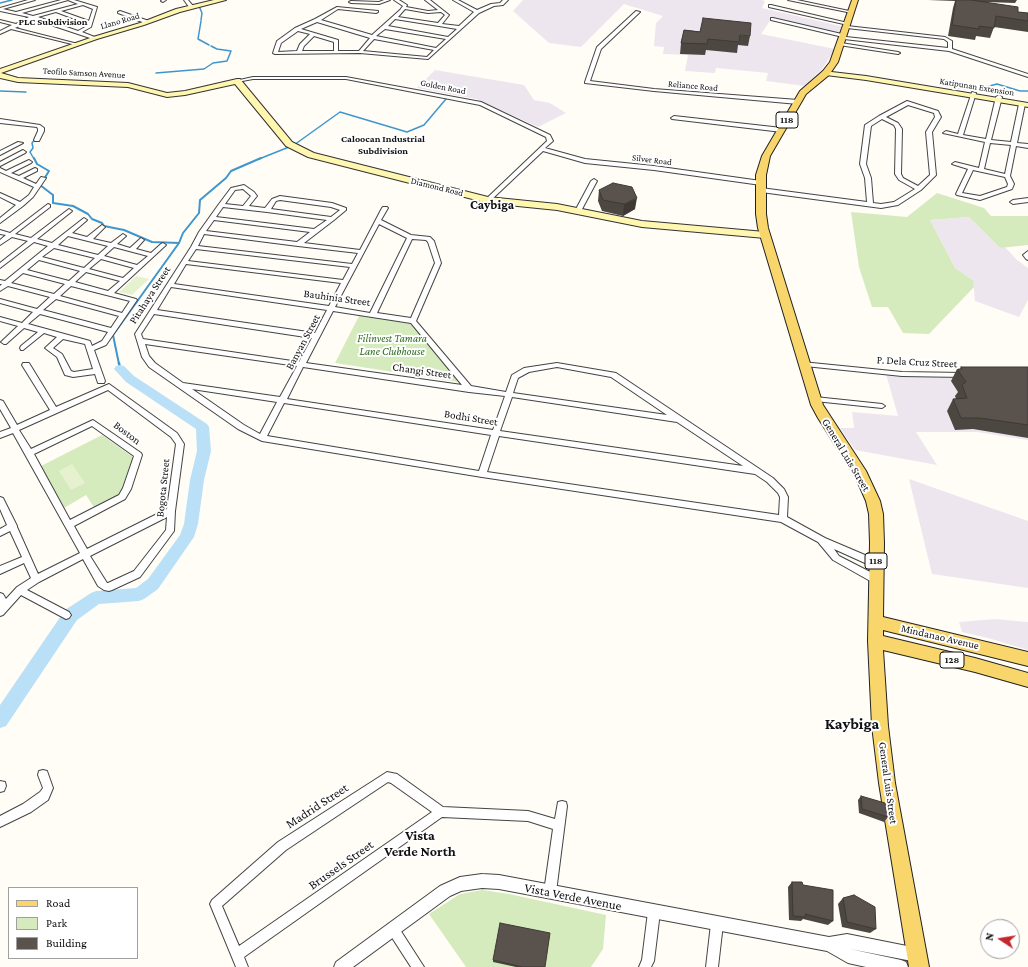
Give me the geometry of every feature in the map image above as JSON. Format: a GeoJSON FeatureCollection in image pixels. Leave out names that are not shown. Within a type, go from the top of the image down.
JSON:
{"type":"FeatureCollection","features":[{"type":"Feature","properties":{"kind":"main road","name":"Llano Road"},"geometry":{"type":"LineString","coordinates":[[0,71],[76,44],[147,22],[172,12],[191,6],[221,0]]}},
{"type":"Feature","properties":{"kind":"main road","name":"General Luis Street"},"geometry":{"type":"LineString","coordinates":[[855,0],[848,25],[834,62],[826,73],[807,89],[798,102],[763,165],[761,217],[815,399],[822,415],[861,474],[873,502],[877,526],[875,641],[880,726],[887,784],[918,961]]}},
{"type":"Feature","properties":{"kind":"main road","name":"Katipunan Extension"},"geometry":{"type":"LineString","coordinates":[[826,73],[1026,103]]}},
{"type":"Feature","properties":{"kind":"main road","name":"Teofilo Samson Avenue"},"geometry":{"type":"LineString","coordinates":[[0,75],[18,80],[128,85],[167,95],[186,93],[237,81]]}},
{"type":"Feature","properties":{"kind":"main road","name":"Diamond Road"},"geometry":{"type":"LineString","coordinates":[[237,81],[291,146],[311,155],[488,200],[557,207],[642,224],[765,234]]}},
{"type":"Feature","properties":{"kind":"main road","name":"Mindanao Avenue"},"geometry":{"type":"LineString","coordinates":[[875,622],[1028,659]]}},
{"type":"Feature","properties":{"kind":"main road"},"geometry":{"type":"LineString","coordinates":[[891,626],[891,645]]}},
{"type":"Feature","properties":{"kind":"main road","name":"Mindanao Avenue"},"geometry":{"type":"LineString","coordinates":[[875,641],[1028,680]]}},
{"type":"Feature","properties":{"kind":"street"},"geometry":{"type":"LineString","coordinates":[[0,9],[33,0]]}},
{"type":"Feature","properties":{"kind":"street"},"geometry":{"type":"LineString","coordinates":[[18,14],[66,0]]}},
{"type":"Feature","properties":{"kind":"street"},"geometry":{"type":"LineString","coordinates":[[70,0],[95,8],[87,28],[79,32]]}},
{"type":"Feature","properties":{"kind":"street"},"geometry":{"type":"LineString","coordinates":[[186,0],[191,6]]}},
{"type":"Feature","properties":{"kind":"street"},"geometry":{"type":"LineString","coordinates":[[351,2],[367,4],[379,3],[388,0]]}},
{"type":"Feature","properties":{"kind":"street"},"geometry":{"type":"LineString","coordinates":[[396,0],[405,6],[404,8]]}},
{"type":"Feature","properties":{"kind":"street"},"geometry":{"type":"LineString","coordinates":[[427,0],[447,15],[439,25]]}},
{"type":"Feature","properties":{"kind":"street"},"geometry":{"type":"LineString","coordinates":[[455,0],[477,12]]}},
{"type":"Feature","properties":{"kind":"street"},"geometry":{"type":"LineString","coordinates":[[376,12],[337,8],[297,29],[279,42],[275,53],[336,51],[428,58],[477,12],[491,3],[501,4],[506,0]]}},
{"type":"Feature","properties":{"kind":"street"},"geometry":{"type":"LineString","coordinates":[[790,0],[852,12]]}},
{"type":"Feature","properties":{"kind":"street"},"geometry":{"type":"LineString","coordinates":[[0,33],[33,17],[83,4]]}},
{"type":"Feature","properties":{"kind":"street"},"geometry":{"type":"LineString","coordinates":[[771,6],[848,25],[948,39],[950,41],[950,50]]}},
{"type":"Feature","properties":{"kind":"street"},"geometry":{"type":"LineString","coordinates":[[404,8],[428,12],[442,11]]}},
{"type":"Feature","properties":{"kind":"street"},"geometry":{"type":"LineString","coordinates":[[360,52],[372,37],[395,18],[404,8]]}},
{"type":"Feature","properties":{"kind":"street"},"geometry":{"type":"LineString","coordinates":[[0,9],[33,17],[95,38]]}},
{"type":"Feature","properties":{"kind":"street"},"geometry":{"type":"LineString","coordinates":[[55,11],[90,23]]}},
{"type":"Feature","properties":{"kind":"street"},"geometry":{"type":"LineString","coordinates":[[120,12],[147,22]]}},
{"type":"Feature","properties":{"kind":"street","name":"Reliance Road"},"geometry":{"type":"LineString","coordinates":[[638,12],[599,48],[587,82],[654,90],[798,102]]}},
{"type":"Feature","properties":{"kind":"street"},"geometry":{"type":"LineString","coordinates":[[395,18],[461,28]]}},
{"type":"Feature","properties":{"kind":"street"},"geometry":{"type":"LineString","coordinates":[[773,19],[898,53]]}},
{"type":"Feature","properties":{"kind":"street"},"geometry":{"type":"LineString","coordinates":[[316,20],[372,37],[437,49]]}},
{"type":"Feature","properties":{"kind":"street"},"geometry":{"type":"LineString","coordinates":[[0,21],[16,25]]}},
{"type":"Feature","properties":{"kind":"street"},"geometry":{"type":"LineString","coordinates":[[384,27],[449,38]]}},
{"type":"Feature","properties":{"kind":"street"},"geometry":{"type":"LineString","coordinates":[[10,28],[76,44]]}},
{"type":"Feature","properties":{"kind":"street"},"geometry":{"type":"LineString","coordinates":[[297,29],[336,41],[336,51]]}},
{"type":"Feature","properties":{"kind":"street"},"geometry":{"type":"LineString","coordinates":[[299,52],[302,45],[313,34]]}},
{"type":"Feature","properties":{"kind":"street"},"geometry":{"type":"LineString","coordinates":[[843,39],[950,50],[1028,76]]}},
{"type":"Feature","properties":{"kind":"street","name":"Golden Road"},"geometry":{"type":"LineString","coordinates":[[237,81],[253,78],[346,78],[481,104],[548,136],[550,141],[488,200]]}},
{"type":"Feature","properties":{"kind":"street"},"geometry":{"type":"LineString","coordinates":[[960,136],[973,95]]}},
{"type":"Feature","properties":{"kind":"street"},"geometry":{"type":"LineString","coordinates":[[981,170],[998,99]]}},
{"type":"Feature","properties":{"kind":"street","name":"Silver Road"},"geometry":{"type":"LineString","coordinates":[[541,149],[585,161],[654,168],[761,187],[888,206],[896,204],[918,189],[929,181],[933,175],[929,132],[938,114],[933,110],[907,103],[881,117]]}},
{"type":"Feature","properties":{"kind":"street"},"geometry":{"type":"LineString","coordinates":[[971,168],[959,194],[980,198],[1010,188],[1011,184],[1007,176],[1026,103]]}},
{"type":"Feature","properties":{"kind":"street"},"geometry":{"type":"LineString","coordinates":[[870,204],[868,178],[863,164],[866,132],[868,125],[881,117],[896,124],[899,129],[898,174],[906,184],[918,189]]}},
{"type":"Feature","properties":{"kind":"street"},"geometry":{"type":"LineString","coordinates":[[674,118],[782,130]]}},
{"type":"Feature","properties":{"kind":"street"},"geometry":{"type":"LineString","coordinates":[[0,121],[38,126],[41,128],[41,131],[37,140]]}},
{"type":"Feature","properties":{"kind":"street"},"geometry":{"type":"LineString","coordinates":[[946,133],[988,141],[1028,146]]}},
{"type":"Feature","properties":{"kind":"street"},"geometry":{"type":"LineString","coordinates":[[0,153],[20,143]]}},
{"type":"Feature","properties":{"kind":"street"},"geometry":{"type":"LineString","coordinates":[[0,164],[23,152]]}},
{"type":"Feature","properties":{"kind":"street"},"geometry":{"type":"LineString","coordinates":[[6,173],[29,162]]}},
{"type":"Feature","properties":{"kind":"street"},"geometry":{"type":"LineString","coordinates":[[955,164],[1007,176]]}},
{"type":"Feature","properties":{"kind":"street"},"geometry":{"type":"LineString","coordinates":[[0,170],[38,188]]}},
{"type":"Feature","properties":{"kind":"street"},"geometry":{"type":"LineString","coordinates":[[18,179],[35,170]]}},
{"type":"Feature","properties":{"kind":"street"},"geometry":{"type":"LineString","coordinates":[[0,221],[31,196],[38,188],[43,178]]}},
{"type":"Feature","properties":{"kind":"street"},"geometry":{"type":"LineString","coordinates":[[578,211],[594,181]]}},
{"type":"Feature","properties":{"kind":"street","name":"Pitahaya Street"},"geometry":{"type":"LineString","coordinates":[[245,207],[254,196],[244,187],[233,189],[202,232],[138,334],[146,357],[152,365],[241,426],[262,438]]}},
{"type":"Feature","properties":{"kind":"street"},"geometry":{"type":"LineString","coordinates":[[0,195],[21,205]]}},
{"type":"Feature","properties":{"kind":"street"},"geometry":{"type":"LineString","coordinates":[[267,210],[274,200],[280,198],[332,205],[342,207],[344,209],[298,244]]}},
{"type":"Feature","properties":{"kind":"street"},"geometry":{"type":"LineString","coordinates":[[1013,202],[1028,200]]}},
{"type":"Feature","properties":{"kind":"street"},"geometry":{"type":"LineString","coordinates":[[221,205],[332,219]]}},
{"type":"Feature","properties":{"kind":"street"},"geometry":{"type":"LineString","coordinates":[[0,244],[48,206]]}},
{"type":"Feature","properties":{"kind":"street","name":"Banyan Street"},"geometry":{"type":"LineString","coordinates":[[262,438],[385,208]]}},
{"type":"Feature","properties":{"kind":"street"},"geometry":{"type":"LineString","coordinates":[[0,266],[69,211]]}},
{"type":"Feature","properties":{"kind":"street"},"geometry":{"type":"LineString","coordinates":[[212,218],[314,231]]}},
{"type":"Feature","properties":{"kind":"street"},"geometry":{"type":"LineString","coordinates":[[0,289],[3,283],[23,271],[84,220]]}},
{"type":"Feature","properties":{"kind":"street"},"geometry":{"type":"LineString","coordinates":[[378,221],[410,237],[428,238],[432,241],[438,263],[413,321],[469,389]]}},
{"type":"Feature","properties":{"kind":"street"},"geometry":{"type":"LineString","coordinates":[[89,239],[102,227]]}},
{"type":"Feature","properties":{"kind":"street"},"geometry":{"type":"LineString","coordinates":[[0,232],[139,267]]}},
{"type":"Feature","properties":{"kind":"street"},"geometry":{"type":"LineString","coordinates":[[202,232],[362,252]]}},
{"type":"Feature","properties":{"kind":"street"},"geometry":{"type":"LineString","coordinates":[[67,234],[153,254]]}},
{"type":"Feature","properties":{"kind":"street"},"geometry":{"type":"LineString","coordinates":[[4,342],[123,236]]}},
{"type":"Feature","properties":{"kind":"street"},"geometry":{"type":"LineString","coordinates":[[373,314],[410,237]]}},
{"type":"Feature","properties":{"kind":"street"},"geometry":{"type":"LineString","coordinates":[[132,249],[141,240]]}},
{"type":"Feature","properties":{"kind":"street"},"geometry":{"type":"LineString","coordinates":[[110,293],[163,245]]}},
{"type":"Feature","properties":{"kind":"street"},"geometry":{"type":"LineString","coordinates":[[194,246],[354,266]]}},
{"type":"Feature","properties":{"kind":"street"},"geometry":{"type":"LineString","coordinates":[[38,258],[124,280]]}},
{"type":"Feature","properties":{"kind":"street"},"geometry":{"type":"LineString","coordinates":[[184,262],[346,282]]}},
{"type":"Feature","properties":{"kind":"street"},"geometry":{"type":"LineString","coordinates":[[23,271],[134,300],[104,343],[91,349]]}},
{"type":"Feature","properties":{"kind":"street"},"geometry":{"type":"LineString","coordinates":[[3,283],[123,315]]}},
{"type":"Feature","properties":{"kind":"street","name":"Bauhinia Street"},"geometry":{"type":"LineString","coordinates":[[170,285],[413,321]]}},
{"type":"Feature","properties":{"kind":"street"},"geometry":{"type":"LineString","coordinates":[[0,301],[112,331]]}},
{"type":"Feature","properties":{"kind":"street"},"geometry":{"type":"LineString","coordinates":[[153,312],[317,336]]}},
{"type":"Feature","properties":{"kind":"street"},"geometry":{"type":"LineString","coordinates":[[0,319],[88,343],[101,381]]}},
{"type":"Feature","properties":{"kind":"street"},"geometry":{"type":"LineString","coordinates":[[23,348],[43,331]]}},
{"type":"Feature","properties":{"kind":"street"},"geometry":{"type":"LineString","coordinates":[[62,336],[48,348],[60,356],[68,373],[73,375],[98,371]]}},
{"type":"Feature","properties":{"kind":"street","name":"Changi Street"},"geometry":{"type":"LineString","coordinates":[[140,341],[678,419]]}},
{"type":"Feature","properties":{"kind":"street","name":"P. Dela Cruz Street"},"geometry":{"type":"LineString","coordinates":[[805,364],[908,374],[972,375]]}},
{"type":"Feature","properties":{"kind":"street"},"geometry":{"type":"LineString","coordinates":[[0,435],[54,410],[26,365]]}},
{"type":"Feature","properties":{"kind":"street"},"geometry":{"type":"LineString","coordinates":[[482,474],[515,377],[520,373],[544,366],[556,365],[613,375],[757,471],[770,480],[781,491],[785,504],[783,518]]}},
{"type":"Feature","properties":{"kind":"street","name":"Bodhi Street"},"geometry":{"type":"LineString","coordinates":[[181,384],[496,433],[757,471]]}},
{"type":"Feature","properties":{"kind":"street","name":"Bogota Street"},"geometry":{"type":"LineString","coordinates":[[54,410],[109,387],[174,435],[180,444],[171,511],[170,531],[137,574],[109,587],[104,586],[85,554]]}},
{"type":"Feature","properties":{"kind":"street"},"geometry":{"type":"LineString","coordinates":[[815,399],[882,406]]}},
{"type":"Feature","properties":{"kind":"street"},"geometry":{"type":"LineString","coordinates":[[0,403],[85,554]]}},
{"type":"Feature","properties":{"kind":"street","name":"Boston"},"geometry":{"type":"LineString","coordinates":[[29,453],[93,423],[138,455],[127,489],[122,497],[68,525]]}},
{"type":"Feature","properties":{"kind":"street"},"geometry":{"type":"LineString","coordinates":[[262,438],[482,474],[783,518],[822,540],[876,564]]}},
{"type":"Feature","properties":{"kind":"street"},"geometry":{"type":"LineString","coordinates":[[0,500],[36,579]]}},
{"type":"Feature","properties":{"kind":"street"},"geometry":{"type":"LineString","coordinates":[[3,608],[20,590],[36,579],[171,511]]}},
{"type":"Feature","properties":{"kind":"street"},"geometry":{"type":"LineString","coordinates":[[0,533],[13,526]]}},
{"type":"Feature","properties":{"kind":"street"},"geometry":{"type":"LineString","coordinates":[[822,540],[836,558],[875,579]]}},
{"type":"Feature","properties":{"kind":"street"},"geometry":{"type":"LineString","coordinates":[[0,570],[27,558]]}},
{"type":"Feature","properties":{"kind":"street"},"geometry":{"type":"LineString","coordinates":[[20,590],[66,615]]}},
{"type":"Feature","properties":{"kind":"street"},"geometry":{"type":"LineString","coordinates":[[0,597],[3,608]]}},
{"type":"Feature","properties":{"kind":"street"},"geometry":{"type":"LineString","coordinates":[[0,822],[27,808],[44,796],[48,788],[43,775]]}},
{"type":"Feature","properties":{"kind":"street","name":"Madrid Street"},"geometry":{"type":"LineString","coordinates":[[237,955],[216,904],[282,846],[387,777],[393,778],[441,812]]}},
{"type":"Feature","properties":{"kind":"street"},"geometry":{"type":"LineString","coordinates":[[550,892],[562,806]]}},
{"type":"Feature","properties":{"kind":"street"},"geometry":{"type":"LineString","coordinates":[[441,812],[528,816],[559,825]]}},
{"type":"Feature","properties":{"kind":"street","name":"Brussels Street"},"geometry":{"type":"LineString","coordinates":[[237,955],[441,812]]}},
{"type":"Feature","properties":{"kind":"street","name":"Vista Verde Avenue"},"geometry":{"type":"LineString","coordinates":[[341,967],[445,891],[467,882],[482,880],[829,944],[848,956],[901,967]]}},
{"type":"Feature","properties":{"kind":"street"},"geometry":{"type":"LineString","coordinates":[[645,967],[648,961],[654,912]]}},
{"type":"Feature","properties":{"kind":"street"},"geometry":{"type":"LineString","coordinates":[[712,967],[716,924]]}},
{"type":"Feature","properties":{"kind":"street"},"geometry":{"type":"LineString","coordinates":[[393,929],[418,967]]}},
{"type":"Feature","properties":{"kind":"street","name":"Vista Verde Avenue"},"geometry":{"type":"LineString","coordinates":[[829,944],[847,941],[918,961]]}},
{"type":"Feature","properties":{"kind":"street"},"geometry":{"type":"LineString","coordinates":[[237,955],[242,967]]}},
{"type":"Feature","properties":{"kind":"shaded area"},"geometry":{"type":"Polygon","coordinates":[[[523,0],[762,0],[765,1],[762,8],[845,27],[843,35],[772,18],[761,34],[835,49],[822,69],[805,86],[766,81],[768,73],[716,68],[715,73],[685,71],[688,55],[663,54],[664,47],[654,46],[656,23],[663,16],[624,4],[581,47],[549,43],[513,11],[523,0]]]}},
{"type":"Feature","properties":{"kind":"shaded area"},"geometry":{"type":"Polygon","coordinates":[[[435,70],[524,85],[534,100],[550,103],[566,113],[538,127],[476,99],[417,88],[435,70]]]}},
{"type":"Feature","properties":{"kind":"shaded area"},"geometry":{"type":"Polygon","coordinates":[[[969,217],[1000,248],[1005,247],[1017,260],[1028,268],[1028,300],[1019,317],[975,301],[973,280],[955,268],[930,220],[969,217]]]}},
{"type":"Feature","properties":{"kind":"shaded area"},"geometry":{"type":"Polygon","coordinates":[[[886,374],[1028,376],[1028,440],[977,432],[916,432],[937,465],[855,450],[840,428],[854,428],[852,412],[898,416],[886,374]]]}},
{"type":"Feature","properties":{"kind":"shaded area"},"geometry":{"type":"Polygon","coordinates":[[[909,479],[1028,521],[1028,588],[932,574],[909,479]]]}},
{"type":"Feature","properties":{"kind":"shaded area"},"geometry":{"type":"Polygon","coordinates":[[[995,619],[1028,622],[1028,650],[962,632],[959,622],[995,619]]]}},
{"type":"Feature","properties":{"kind":"green space"},"geometry":{"type":"Polygon","coordinates":[[[937,193],[984,208],[991,216],[1028,216],[1028,245],[1000,248],[969,217],[930,220],[955,268],[973,280],[974,287],[929,334],[903,333],[888,307],[872,307],[859,267],[851,212],[907,217],[937,193]]]}},
{"type":"Feature","properties":{"kind":"green space"},"geometry":{"type":"Polygon","coordinates":[[[136,276],[149,279],[132,295],[119,292],[136,276]]]}},
{"type":"Feature","properties":{"kind":"green space","name":"Filinvest Tamara Lane Clubhouse"},"geometry":{"type":"Polygon","coordinates":[[[360,314],[409,321],[459,382],[335,363],[360,314]]]}},
{"type":"Feature","properties":{"kind":"green space"},"geometry":{"type":"Polygon","coordinates":[[[102,435],[133,457],[123,493],[95,509],[86,495],[64,508],[41,466],[102,435]]]}},
{"type":"Feature","properties":{"kind":"green space"},"geometry":{"type":"Polygon","coordinates":[[[72,464],[85,483],[71,490],[59,471],[72,464]]]}},
{"type":"Feature","properties":{"kind":"green space"},"geometry":{"type":"Polygon","coordinates":[[[482,890],[509,894],[606,915],[603,949],[591,967],[466,967],[429,914],[460,894],[482,890]]]}},
{"type":"Feature","properties":{"kind":"building"},"geometry":{"type":"Polygon","coordinates":[[[956,0],[971,0],[1018,7],[1018,12],[1028,13],[1028,21],[996,16],[994,28],[979,26],[979,29],[952,25],[956,0]]]}},
{"type":"Feature","properties":{"kind":"building"},"geometry":{"type":"Polygon","coordinates":[[[703,18],[751,23],[750,36],[740,35],[739,42],[708,39],[707,44],[681,43],[684,30],[700,32],[703,18]]]}},
{"type":"Feature","properties":{"kind":"building"},"geometry":{"type":"Polygon","coordinates":[[[613,183],[632,187],[637,198],[624,204],[603,200],[599,190],[613,183]]]}},
{"type":"Feature","properties":{"kind":"building"},"geometry":{"type":"Polygon","coordinates":[[[961,367],[1028,367],[1028,425],[980,418],[961,418],[953,399],[967,398],[962,385],[966,382],[957,369],[962,369],[961,367]]]}},
{"type":"Feature","properties":{"kind":"building"},"geometry":{"type":"Polygon","coordinates":[[[861,796],[885,803],[888,817],[862,809],[861,796]]]}},
{"type":"Feature","properties":{"kind":"building"},"geometry":{"type":"Polygon","coordinates":[[[792,882],[802,882],[803,885],[833,890],[833,921],[805,914],[806,917],[793,916],[792,882]]]}},
{"type":"Feature","properties":{"kind":"building"},"geometry":{"type":"Polygon","coordinates":[[[854,895],[875,907],[876,929],[847,922],[843,898],[854,895]]]}},
{"type":"Feature","properties":{"kind":"building"},"geometry":{"type":"Polygon","coordinates":[[[500,923],[550,933],[545,967],[522,967],[493,960],[500,923]]]}},
{"type":"Feature","properties":{"kind":"waterway"},"geometry":{"type":"LineString","coordinates":[[0,3],[12,0]]}},
{"type":"Feature","properties":{"kind":"waterway"},"geometry":{"type":"LineString","coordinates":[[199,6],[202,13],[201,20]]}},
{"type":"Feature","properties":{"kind":"waterway"},"geometry":{"type":"LineString","coordinates":[[201,21],[198,39],[209,45]]}},
{"type":"Feature","properties":{"kind":"waterway"},"geometry":{"type":"LineString","coordinates":[[156,73],[204,69],[213,63],[227,61],[231,51],[217,49],[211,46]]}},
{"type":"Feature","properties":{"kind":"waterway"},"geometry":{"type":"LineString","coordinates":[[955,87],[974,90],[997,84],[1020,91],[1028,91]]}},
{"type":"Feature","properties":{"kind":"waterway"},"geometry":{"type":"LineString","coordinates":[[0,91],[26,92]]}},
{"type":"Feature","properties":{"kind":"waterway"},"geometry":{"type":"LineString","coordinates":[[259,159],[294,145],[340,112],[407,132],[424,125],[446,99]]}},
{"type":"Feature","properties":{"kind":"waterway"},"geometry":{"type":"LineString","coordinates":[[34,159],[30,152],[33,148],[32,143],[36,138]]}},
{"type":"Feature","properties":{"kind":"waterway"},"geometry":{"type":"LineString","coordinates":[[34,158],[37,164],[49,171],[44,179]]}},
{"type":"Feature","properties":{"kind":"waterway"},"geometry":{"type":"LineString","coordinates":[[179,243],[183,233],[199,213],[200,200],[226,178],[231,171],[261,158]]}},
{"type":"Feature","properties":{"kind":"waterway"},"geometry":{"type":"LineString","coordinates":[[41,184],[40,185],[53,195],[53,203],[73,206],[88,214],[92,219],[102,223],[104,226],[124,230],[152,242],[179,243]]}},
{"type":"Feature","properties":{"kind":"waterway"},"geometry":{"type":"LineString","coordinates":[[119,364],[113,335],[179,243]]}},
{"type":"Feature","properties":{"kind":"waterway"},"geometry":{"type":"LineString","coordinates":[[119,363],[120,369]]}},
{"type":"Feature","properties":{"kind":"waterway"},"geometry":{"type":"LineString","coordinates":[[0,720],[71,615],[96,598],[139,594],[153,584],[187,537],[191,524],[197,480],[204,451],[202,427],[130,379],[120,369]]}},
{"type":"Feature","properties":{"kind":"district","name":"PLC Subdivision"},"geometry":{"type":"Point","coordinates":[53,22]}},
{"type":"Feature","properties":{"kind":"district","name":"Caloocan Industrial Subdivision"},"geometry":{"type":"Point","coordinates":[383,144]}},
{"type":"Feature","properties":{"kind":"district","name":"Caybiga"},"geometry":{"type":"Point","coordinates":[492,205]}},
{"type":"Feature","properties":{"kind":"district","name":"Kaybiga"},"geometry":{"type":"Point","coordinates":[852,724]}},
{"type":"Feature","properties":{"kind":"district","name":"Vista Verde North"},"geometry":{"type":"Point","coordinates":[420,844]}}]}
